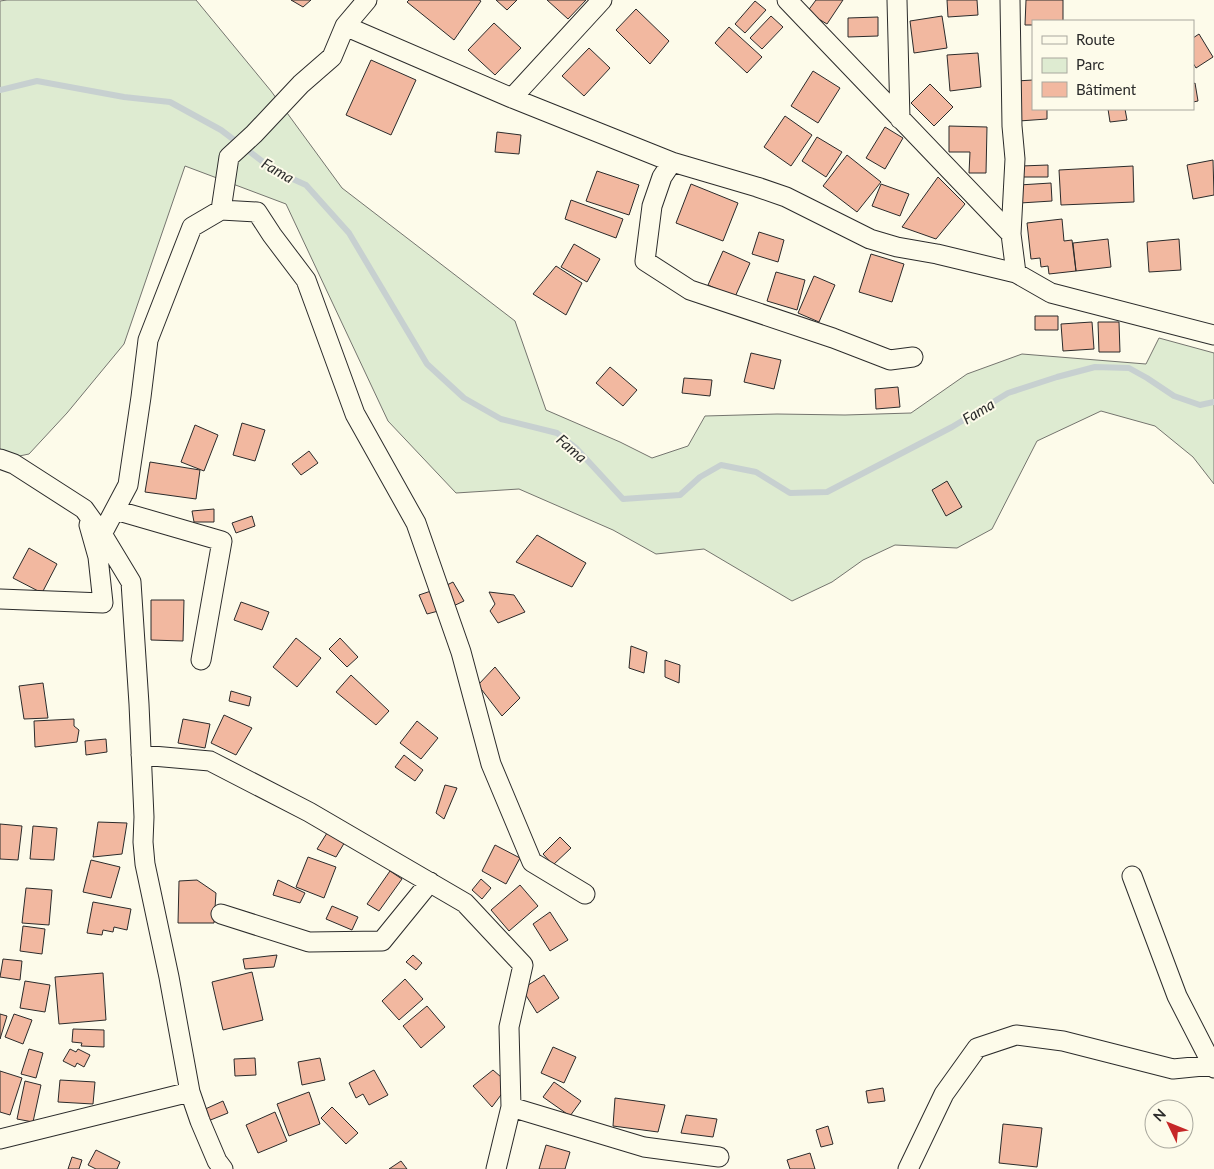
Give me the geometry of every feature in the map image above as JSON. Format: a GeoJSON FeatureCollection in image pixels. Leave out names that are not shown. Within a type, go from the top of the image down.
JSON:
{"type":"FeatureCollection","features":[{"type":"Feature","properties":{"kind":"street"},"geometry":{"type":"LineString","coordinates":[[221,210],[228,157],[254,134],[301,84],[332,57],[345,26],[367,0]]}},
{"type":"Feature","properties":{"kind":"street"},"geometry":{"type":"LineString","coordinates":[[512,98],[602,0]]}},
{"type":"Feature","properties":{"kind":"street"},"geometry":{"type":"LineString","coordinates":[[787,0],[1011,234]]}},
{"type":"Feature","properties":{"kind":"street"},"geometry":{"type":"LineString","coordinates":[[897,0],[900,119]]}},
{"type":"Feature","properties":{"kind":"street"},"geometry":{"type":"LineString","coordinates":[[1010,0],[1012,126],[1015,159],[1011,234],[1016,273]]}},
{"type":"Feature","properties":{"kind":"street"},"geometry":{"type":"LineString","coordinates":[[345,26],[512,98],[672,162],[786,197],[870,239],[897,247],[937,254],[1016,273],[1051,293],[1214,335]]}},
{"type":"Feature","properties":{"kind":"street"},"geometry":{"type":"LineString","coordinates":[[672,162],[662,177],[652,206],[645,261],[690,290],[833,338],[890,360],[913,357]]}},
{"type":"Feature","properties":{"kind":"street"},"geometry":{"type":"LineString","coordinates":[[102,534],[128,485],[148,340],[192,227],[221,210],[257,212],[306,280],[355,414],[416,523],[461,652],[491,764],[532,862],[585,894]]}},
{"type":"Feature","properties":{"kind":"street"},"geometry":{"type":"LineString","coordinates":[[0,459],[14,464],[84,509],[102,534],[131,582],[145,864],[190,1092],[217,1161],[223,1169]]}},
{"type":"Feature","properties":{"kind":"street"},"geometry":{"type":"LineString","coordinates":[[0,600],[103,603],[98,557],[84,509]]}},
{"type":"Feature","properties":{"kind":"street"},"geometry":{"type":"LineString","coordinates":[[114,510],[222,542],[201,660]]}},
{"type":"Feature","properties":{"kind":"street"},"geometry":{"type":"LineString","coordinates":[[141,756],[210,761],[309,812],[465,903],[523,965],[509,1026],[512,1107],[496,1169]]}},
{"type":"Feature","properties":{"kind":"street"},"geometry":{"type":"LineString","coordinates":[[908,1169],[944,1094],[977,1048],[1016,1035],[1064,1041],[1173,1069],[1214,1066],[1177,996],[1132,876]]}},
{"type":"Feature","properties":{"kind":"street"},"geometry":{"type":"LineString","coordinates":[[221,914],[309,942],[382,941],[430,882]]}},
{"type":"Feature","properties":{"kind":"street"},"geometry":{"type":"LineString","coordinates":[[0,1139],[190,1092]]}},
{"type":"Feature","properties":{"kind":"street"},"geometry":{"type":"LineString","coordinates":[[512,1107],[644,1147],[719,1157]]}},
{"type":"Feature","properties":{"kind":"green space"},"geometry":{"type":"Polygon","coordinates":[[[196,0],[271,91],[342,188],[515,321],[546,410],[652,458],[688,446],[705,416],[911,413],[967,374],[1022,354],[1146,364],[1159,338],[1214,353],[1214,484],[1193,457],[1155,426],[1101,411],[1037,441],[992,529],[957,548],[895,545],[863,560],[832,582],[792,601],[704,549],[656,554],[613,530],[519,489],[456,493],[388,421],[286,204],[185,166],[124,344],[67,413],[29,454],[0,460],[0,1],[196,0]]]}},
{"type":"Feature","properties":{"kind":"building"},"geometry":{"type":"Polygon","coordinates":[[[291,0],[311,0],[303,7],[291,0]]]}},
{"type":"Feature","properties":{"kind":"building"},"geometry":{"type":"Polygon","coordinates":[[[409,0],[481,1],[454,40],[407,2],[409,0]]]}},
{"type":"Feature","properties":{"kind":"building"},"geometry":{"type":"Polygon","coordinates":[[[496,0],[517,0],[507,10],[496,0]]]}},
{"type":"Feature","properties":{"kind":"building"},"geometry":{"type":"Polygon","coordinates":[[[547,0],[586,0],[568,19],[547,0]]]}},
{"type":"Feature","properties":{"kind":"building"},"geometry":{"type":"Polygon","coordinates":[[[816,0],[843,0],[827,24],[807,12],[816,0]]]}},
{"type":"Feature","properties":{"kind":"building"},"geometry":{"type":"Polygon","coordinates":[[[947,0],[977,0],[978,15],[948,17],[947,0]]]}},
{"type":"Feature","properties":{"kind":"building"},"geometry":{"type":"Polygon","coordinates":[[[1026,0],[1063,0],[1063,20],[1032,20],[1032,25],[1025,25],[1026,0]]]}},
{"type":"Feature","properties":{"kind":"building"},"geometry":{"type":"Polygon","coordinates":[[[755,1],[766,10],[745,33],[735,24],[755,1]]]}},
{"type":"Feature","properties":{"kind":"building"},"geometry":{"type":"Polygon","coordinates":[[[636,9],[669,41],[650,64],[616,30],[636,9]]]}},
{"type":"Feature","properties":{"kind":"building"},"geometry":{"type":"Polygon","coordinates":[[[771,16],[783,27],[762,49],[750,38],[771,16]]]}},
{"type":"Feature","properties":{"kind":"building"},"geometry":{"type":"Polygon","coordinates":[[[942,16],[947,48],[914,53],[910,21],[942,16]]]}},
{"type":"Feature","properties":{"kind":"building"},"geometry":{"type":"Polygon","coordinates":[[[878,17],[878,36],[848,37],[848,18],[878,17]]]}},
{"type":"Feature","properties":{"kind":"building"},"geometry":{"type":"Polygon","coordinates":[[[494,23],[521,48],[495,75],[468,50],[494,23]]]}},
{"type":"Feature","properties":{"kind":"building"},"geometry":{"type":"Polygon","coordinates":[[[729,27],[762,57],[747,73],[715,43],[729,27]]]}},
{"type":"Feature","properties":{"kind":"building"},"geometry":{"type":"Polygon","coordinates":[[[1199,34],[1213,57],[1196,68],[1194,65],[1194,37],[1199,34]]]}},
{"type":"Feature","properties":{"kind":"building"},"geometry":{"type":"Polygon","coordinates":[[[589,48],[610,68],[584,96],[562,76],[589,48]]]}},
{"type":"Feature","properties":{"kind":"building"},"geometry":{"type":"Polygon","coordinates":[[[978,53],[981,87],[950,91],[947,55],[978,53]]]}},
{"type":"Feature","properties":{"kind":"building"},"geometry":{"type":"Polygon","coordinates":[[[371,60],[416,80],[391,135],[346,115],[371,60]]]}},
{"type":"Feature","properties":{"kind":"building"},"geometry":{"type":"Polygon","coordinates":[[[813,71],[840,88],[818,123],[791,106],[813,71]]]}},
{"type":"Feature","properties":{"kind":"building"},"geometry":{"type":"Polygon","coordinates":[[[1032,80],[1032,110],[1047,110],[1047,119],[1019,121],[1016,81],[1032,80]]]}},
{"type":"Feature","properties":{"kind":"building"},"geometry":{"type":"Polygon","coordinates":[[[930,84],[953,107],[934,126],[911,103],[930,84]]]}},
{"type":"Feature","properties":{"kind":"building"},"geometry":{"type":"Polygon","coordinates":[[[1194,84],[1198,101],[1194,102],[1194,84]]]}},
{"type":"Feature","properties":{"kind":"building"},"geometry":{"type":"Polygon","coordinates":[[[1108,110],[1125,110],[1127,120],[1110,122],[1108,110]]]}},
{"type":"Feature","properties":{"kind":"building"},"geometry":{"type":"Polygon","coordinates":[[[785,116],[812,135],[791,166],[764,147],[785,116]]]}},
{"type":"Feature","properties":{"kind":"building"},"geometry":{"type":"Polygon","coordinates":[[[949,126],[987,127],[986,173],[969,173],[970,152],[949,152],[949,126]]]}},
{"type":"Feature","properties":{"kind":"building"},"geometry":{"type":"Polygon","coordinates":[[[885,127],[903,138],[885,169],[866,158],[885,127]]]}},
{"type":"Feature","properties":{"kind":"building"},"geometry":{"type":"Polygon","coordinates":[[[497,132],[521,135],[519,154],[495,152],[497,132]]]}},
{"type":"Feature","properties":{"kind":"building"},"geometry":{"type":"Polygon","coordinates":[[[817,137],[842,152],[826,177],[802,161],[817,137]]]}},
{"type":"Feature","properties":{"kind":"building"},"geometry":{"type":"Polygon","coordinates":[[[847,155],[881,182],[857,212],[823,186],[847,155]]]}},
{"type":"Feature","properties":{"kind":"building"},"geometry":{"type":"Polygon","coordinates":[[[1213,160],[1214,195],[1193,199],[1187,165],[1213,160]]]}},
{"type":"Feature","properties":{"kind":"building"},"geometry":{"type":"Polygon","coordinates":[[[1048,165],[1048,177],[1021,177],[1021,166],[1048,165]]]}},
{"type":"Feature","properties":{"kind":"building"},"geometry":{"type":"Polygon","coordinates":[[[1133,166],[1134,202],[1061,205],[1059,170],[1133,166]]]}},
{"type":"Feature","properties":{"kind":"building"},"geometry":{"type":"Polygon","coordinates":[[[597,171],[639,185],[629,215],[586,201],[597,171]]]}},
{"type":"Feature","properties":{"kind":"building"},"geometry":{"type":"Polygon","coordinates":[[[938,177],[965,204],[936,239],[902,227],[938,177]]]}},
{"type":"Feature","properties":{"kind":"building"},"geometry":{"type":"Polygon","coordinates":[[[1051,183],[1052,201],[1020,203],[1019,185],[1051,183]]]}},
{"type":"Feature","properties":{"kind":"building"},"geometry":{"type":"Polygon","coordinates":[[[691,184],[738,203],[723,241],[676,223],[691,184]]]}},
{"type":"Feature","properties":{"kind":"building"},"geometry":{"type":"Polygon","coordinates":[[[881,184],[909,194],[900,216],[872,206],[881,184]]]}},
{"type":"Feature","properties":{"kind":"building"},"geometry":{"type":"Polygon","coordinates":[[[571,200],[623,219],[616,238],[565,219],[571,200]]]}},
{"type":"Feature","properties":{"kind":"building"},"geometry":{"type":"Polygon","coordinates":[[[1062,219],[1064,241],[1072,240],[1076,271],[1049,274],[1048,266],[1041,267],[1040,258],[1031,259],[1027,223],[1062,219]]]}},
{"type":"Feature","properties":{"kind":"building"},"geometry":{"type":"Polygon","coordinates":[[[759,232],[784,240],[778,262],[752,254],[759,232]]]}},
{"type":"Feature","properties":{"kind":"building"},"geometry":{"type":"Polygon","coordinates":[[[1108,239],[1111,267],[1076,271],[1073,243],[1108,239]]]}},
{"type":"Feature","properties":{"kind":"building"},"geometry":{"type":"Polygon","coordinates":[[[1179,239],[1181,270],[1149,272],[1147,242],[1179,239]]]}},
{"type":"Feature","properties":{"kind":"building"},"geometry":{"type":"Polygon","coordinates":[[[574,244],[600,259],[587,282],[561,267],[574,244]]]}},
{"type":"Feature","properties":{"kind":"building"},"geometry":{"type":"Polygon","coordinates":[[[723,251],[750,263],[735,297],[708,285],[723,251]]]}},
{"type":"Feature","properties":{"kind":"building"},"geometry":{"type":"Polygon","coordinates":[[[871,254],[904,264],[892,302],[859,292],[871,254]]]}},
{"type":"Feature","properties":{"kind":"building"},"geometry":{"type":"Polygon","coordinates":[[[556,266],[582,283],[566,315],[533,294],[556,266]]]}},
{"type":"Feature","properties":{"kind":"building"},"geometry":{"type":"Polygon","coordinates":[[[776,272],[805,280],[797,310],[767,301],[776,272]]]}},
{"type":"Feature","properties":{"kind":"building"},"geometry":{"type":"Polygon","coordinates":[[[814,276],[835,285],[819,322],[798,313],[814,276]]]}},
{"type":"Feature","properties":{"kind":"building"},"geometry":{"type":"Polygon","coordinates":[[[1035,316],[1058,316],[1058,330],[1035,330],[1035,316]]]}},
{"type":"Feature","properties":{"kind":"building"},"geometry":{"type":"Polygon","coordinates":[[[1092,322],[1094,349],[1063,351],[1061,324],[1092,322]]]}},
{"type":"Feature","properties":{"kind":"building"},"geometry":{"type":"Polygon","coordinates":[[[1098,322],[1119,322],[1120,352],[1099,352],[1098,322]]]}},
{"type":"Feature","properties":{"kind":"building"},"geometry":{"type":"Polygon","coordinates":[[[751,353],[781,360],[774,389],[744,382],[751,353]]]}},
{"type":"Feature","properties":{"kind":"building"},"geometry":{"type":"Polygon","coordinates":[[[610,367],[637,390],[623,406],[596,383],[610,367]]]}},
{"type":"Feature","properties":{"kind":"building"},"geometry":{"type":"Polygon","coordinates":[[[684,378],[712,380],[710,396],[682,393],[684,378]]]}},
{"type":"Feature","properties":{"kind":"building"},"geometry":{"type":"Polygon","coordinates":[[[898,387],[900,407],[876,409],[875,389],[898,387]]]}},
{"type":"Feature","properties":{"kind":"building"},"geometry":{"type":"Polygon","coordinates":[[[242,423],[265,430],[255,461],[233,455],[242,423]]]}},
{"type":"Feature","properties":{"kind":"building"},"geometry":{"type":"Polygon","coordinates":[[[195,425],[218,435],[204,471],[181,462],[195,425]]]}},
{"type":"Feature","properties":{"kind":"building"},"geometry":{"type":"Polygon","coordinates":[[[309,451],[318,463],[301,475],[292,464],[309,451]]]}},
{"type":"Feature","properties":{"kind":"building"},"geometry":{"type":"Polygon","coordinates":[[[150,462],[200,470],[196,499],[145,492],[150,462]]]}},
{"type":"Feature","properties":{"kind":"building"},"geometry":{"type":"Polygon","coordinates":[[[947,481],[962,507],[946,516],[932,490],[947,481]]]}},
{"type":"Feature","properties":{"kind":"building"},"geometry":{"type":"Polygon","coordinates":[[[214,509],[214,522],[194,522],[192,511],[214,509]]]}},
{"type":"Feature","properties":{"kind":"building"},"geometry":{"type":"Polygon","coordinates":[[[252,516],[255,526],[236,533],[232,523],[252,516]]]}},
{"type":"Feature","properties":{"kind":"building"},"geometry":{"type":"Polygon","coordinates":[[[537,535],[586,563],[572,587],[516,562],[537,535]]]}},
{"type":"Feature","properties":{"kind":"building"},"geometry":{"type":"Polygon","coordinates":[[[29,548],[57,564],[42,593],[13,578],[29,548]]]}},
{"type":"Feature","properties":{"kind":"building"},"geometry":{"type":"Polygon","coordinates":[[[453,582],[464,601],[449,608],[441,588],[453,582]]]}},
{"type":"Feature","properties":{"kind":"building"},"geometry":{"type":"Polygon","coordinates":[[[434,590],[442,610],[427,614],[419,595],[434,590]]]}},
{"type":"Feature","properties":{"kind":"building"},"geometry":{"type":"Polygon","coordinates":[[[489,592],[514,595],[525,612],[498,623],[490,611],[495,604],[489,592]]]}},
{"type":"Feature","properties":{"kind":"building"},"geometry":{"type":"Polygon","coordinates":[[[151,600],[184,600],[183,641],[151,640],[151,600]]]}},
{"type":"Feature","properties":{"kind":"building"},"geometry":{"type":"Polygon","coordinates":[[[241,602],[269,612],[262,630],[234,620],[241,602]]]}},
{"type":"Feature","properties":{"kind":"building"},"geometry":{"type":"Polygon","coordinates":[[[296,638],[321,658],[297,687],[273,667],[296,638]]]}},
{"type":"Feature","properties":{"kind":"building"},"geometry":{"type":"Polygon","coordinates":[[[340,638],[358,657],[347,667],[329,649],[340,638]]]}},
{"type":"Feature","properties":{"kind":"building"},"geometry":{"type":"Polygon","coordinates":[[[631,646],[647,652],[644,673],[629,668],[631,646]]]}},
{"type":"Feature","properties":{"kind":"building"},"geometry":{"type":"Polygon","coordinates":[[[665,660],[680,665],[679,683],[665,677],[665,660]]]}},
{"type":"Feature","properties":{"kind":"building"},"geometry":{"type":"Polygon","coordinates":[[[495,667],[520,698],[502,716],[478,685],[495,667]]]}},
{"type":"Feature","properties":{"kind":"building"},"geometry":{"type":"Polygon","coordinates":[[[351,675],[389,711],[376,725],[336,692],[351,675]]]}},
{"type":"Feature","properties":{"kind":"building"},"geometry":{"type":"Polygon","coordinates":[[[43,683],[48,718],[24,719],[19,686],[43,683]]]}},
{"type":"Feature","properties":{"kind":"building"},"geometry":{"type":"Polygon","coordinates":[[[231,691],[251,697],[249,706],[229,701],[231,691]]]}},
{"type":"Feature","properties":{"kind":"building"},"geometry":{"type":"Polygon","coordinates":[[[224,715],[252,728],[236,755],[211,743],[224,715]]]}},
{"type":"Feature","properties":{"kind":"building"},"geometry":{"type":"Polygon","coordinates":[[[74,719],[74,726],[79,730],[77,742],[35,747],[34,721],[74,719]]]}},
{"type":"Feature","properties":{"kind":"building"},"geometry":{"type":"Polygon","coordinates":[[[183,719],[210,724],[205,748],[178,743],[183,719]]]}},
{"type":"Feature","properties":{"kind":"building"},"geometry":{"type":"Polygon","coordinates":[[[417,721],[438,738],[421,759],[400,743],[417,721]]]}},
{"type":"Feature","properties":{"kind":"building"},"geometry":{"type":"Polygon","coordinates":[[[106,739],[107,752],[86,755],[85,741],[106,739]]]}},
{"type":"Feature","properties":{"kind":"building"},"geometry":{"type":"Polygon","coordinates":[[[404,755],[423,770],[415,781],[395,767],[404,755]]]}},
{"type":"Feature","properties":{"kind":"building"},"geometry":{"type":"Polygon","coordinates":[[[445,785],[457,788],[444,819],[436,813],[445,785]]]}},
{"type":"Feature","properties":{"kind":"building"},"geometry":{"type":"Polygon","coordinates":[[[98,822],[127,823],[122,854],[93,857],[98,822]]]}},
{"type":"Feature","properties":{"kind":"building"},"geometry":{"type":"Polygon","coordinates":[[[0,824],[22,826],[18,860],[0,859],[0,824]]]}},
{"type":"Feature","properties":{"kind":"building"},"geometry":{"type":"Polygon","coordinates":[[[33,826],[57,828],[54,860],[30,859],[33,826]]]}},
{"type":"Feature","properties":{"kind":"building"},"geometry":{"type":"Polygon","coordinates":[[[327,833],[346,840],[336,857],[317,849],[327,833]]]}},
{"type":"Feature","properties":{"kind":"building"},"geometry":{"type":"Polygon","coordinates":[[[560,837],[571,848],[553,865],[543,854],[560,837]]]}},
{"type":"Feature","properties":{"kind":"building"},"geometry":{"type":"Polygon","coordinates":[[[495,845],[520,858],[506,884],[482,871],[495,845]]]}},
{"type":"Feature","properties":{"kind":"building"},"geometry":{"type":"Polygon","coordinates":[[[308,857],[336,867],[324,898],[296,887],[308,857]]]}},
{"type":"Feature","properties":{"kind":"building"},"geometry":{"type":"Polygon","coordinates":[[[91,860],[120,867],[111,898],[83,892],[91,860]]]}},
{"type":"Feature","properties":{"kind":"building"},"geometry":{"type":"Polygon","coordinates":[[[390,871],[402,879],[379,911],[367,904],[390,871]]]}},
{"type":"Feature","properties":{"kind":"building"},"geometry":{"type":"Polygon","coordinates":[[[481,879],[491,888],[482,899],[472,890],[481,879]]]}},
{"type":"Feature","properties":{"kind":"building"},"geometry":{"type":"Polygon","coordinates":[[[197,880],[216,893],[214,923],[178,923],[179,881],[197,880]]]}},
{"type":"Feature","properties":{"kind":"building"},"geometry":{"type":"Polygon","coordinates":[[[278,880],[305,893],[300,903],[273,895],[278,880]]]}},
{"type":"Feature","properties":{"kind":"building"},"geometry":{"type":"Polygon","coordinates":[[[520,885],[538,906],[509,931],[491,910],[520,885]]]}},
{"type":"Feature","properties":{"kind":"building"},"geometry":{"type":"Polygon","coordinates":[[[26,888],[52,890],[49,925],[22,923],[26,888]]]}},
{"type":"Feature","properties":{"kind":"building"},"geometry":{"type":"Polygon","coordinates":[[[93,902],[131,909],[127,930],[114,927],[113,932],[103,930],[102,935],[87,933],[93,902]]]}},
{"type":"Feature","properties":{"kind":"building"},"geometry":{"type":"Polygon","coordinates":[[[332,906],[358,917],[352,930],[326,919],[332,906]]]}},
{"type":"Feature","properties":{"kind":"building"},"geometry":{"type":"Polygon","coordinates":[[[550,912],[568,940],[550,951],[533,924],[550,912]]]}},
{"type":"Feature","properties":{"kind":"building"},"geometry":{"type":"Polygon","coordinates":[[[23,926],[45,929],[42,954],[20,951],[23,926]]]}},
{"type":"Feature","properties":{"kind":"building"},"geometry":{"type":"Polygon","coordinates":[[[277,955],[274,967],[245,969],[243,959],[277,955]]]}},
{"type":"Feature","properties":{"kind":"building"},"geometry":{"type":"Polygon","coordinates":[[[413,955],[422,963],[416,970],[406,962],[413,955]]]}},
{"type":"Feature","properties":{"kind":"building"},"geometry":{"type":"Polygon","coordinates":[[[3,959],[22,961],[20,980],[0,977],[3,959]]]}},
{"type":"Feature","properties":{"kind":"building"},"geometry":{"type":"Polygon","coordinates":[[[252,972],[263,1020],[223,1030],[212,982],[252,972]]]}},
{"type":"Feature","properties":{"kind":"building"},"geometry":{"type":"Polygon","coordinates":[[[103,973],[106,1020],[59,1024],[55,977],[103,973]]]}},
{"type":"Feature","properties":{"kind":"building"},"geometry":{"type":"Polygon","coordinates":[[[544,975],[559,998],[537,1013],[522,989],[544,975]]]}},
{"type":"Feature","properties":{"kind":"building"},"geometry":{"type":"Polygon","coordinates":[[[405,979],[423,999],[399,1020],[382,1001],[405,979]]]}},
{"type":"Feature","properties":{"kind":"building"},"geometry":{"type":"Polygon","coordinates":[[[25,981],[50,985],[45,1012],[20,1008],[25,981]]]}},
{"type":"Feature","properties":{"kind":"building"},"geometry":{"type":"Polygon","coordinates":[[[427,1006],[445,1027],[421,1048],[403,1026],[427,1006]]]}},
{"type":"Feature","properties":{"kind":"building"},"geometry":{"type":"Polygon","coordinates":[[[0,1014],[7,1016],[0,1039],[0,1014]]]}},
{"type":"Feature","properties":{"kind":"building"},"geometry":{"type":"Polygon","coordinates":[[[14,1014],[32,1020],[23,1044],[5,1037],[14,1014]]]}},
{"type":"Feature","properties":{"kind":"building"},"geometry":{"type":"Polygon","coordinates":[[[73,1029],[104,1030],[104,1047],[81,1046],[82,1043],[72,1042],[73,1029]]]}},
{"type":"Feature","properties":{"kind":"building"},"geometry":{"type":"Polygon","coordinates":[[[553,1047],[576,1057],[564,1083],[541,1073],[553,1047]]]}},
{"type":"Feature","properties":{"kind":"building"},"geometry":{"type":"Polygon","coordinates":[[[29,1049],[43,1053],[36,1078],[21,1074],[29,1049]]]}},
{"type":"Feature","properties":{"kind":"building"},"geometry":{"type":"Polygon","coordinates":[[[70,1049],[76,1052],[78,1049],[90,1055],[84,1067],[77,1063],[75,1067],[63,1061],[70,1049]]]}},
{"type":"Feature","properties":{"kind":"building"},"geometry":{"type":"Polygon","coordinates":[[[255,1058],[256,1075],[235,1076],[234,1059],[255,1058]]]}},
{"type":"Feature","properties":{"kind":"building"},"geometry":{"type":"Polygon","coordinates":[[[320,1058],[325,1080],[302,1085],[298,1062],[320,1058]]]}},
{"type":"Feature","properties":{"kind":"building"},"geometry":{"type":"Polygon","coordinates":[[[374,1070],[388,1095],[369,1105],[363,1094],[356,1098],[349,1083],[374,1070]]]}},
{"type":"Feature","properties":{"kind":"building"},"geometry":{"type":"Polygon","coordinates":[[[493,1070],[509,1084],[492,1107],[473,1086],[493,1070]]]}},
{"type":"Feature","properties":{"kind":"building"},"geometry":{"type":"Polygon","coordinates":[[[0,1071],[22,1078],[10,1115],[0,1112],[0,1071]]]}},
{"type":"Feature","properties":{"kind":"building"},"geometry":{"type":"Polygon","coordinates":[[[60,1080],[95,1082],[93,1104],[58,1102],[60,1080]]]}},
{"type":"Feature","properties":{"kind":"building"},"geometry":{"type":"Polygon","coordinates":[[[25,1081],[41,1085],[33,1122],[17,1119],[25,1081]]]}},
{"type":"Feature","properties":{"kind":"building"},"geometry":{"type":"Polygon","coordinates":[[[554,1082],[581,1101],[570,1116],[543,1097],[554,1082]]]}},
{"type":"Feature","properties":{"kind":"building"},"geometry":{"type":"Polygon","coordinates":[[[883,1088],[885,1101],[868,1103],[866,1091],[883,1088]]]}},
{"type":"Feature","properties":{"kind":"building"},"geometry":{"type":"Polygon","coordinates":[[[309,1092],[320,1124],[289,1136],[277,1104],[309,1092]]]}},
{"type":"Feature","properties":{"kind":"building"},"geometry":{"type":"Polygon","coordinates":[[[615,1098],[665,1105],[658,1132],[613,1126],[615,1098]]]}},
{"type":"Feature","properties":{"kind":"building"},"geometry":{"type":"Polygon","coordinates":[[[223,1101],[228,1113],[208,1121],[203,1110],[223,1101]]]}},
{"type":"Feature","properties":{"kind":"building"},"geometry":{"type":"Polygon","coordinates":[[[332,1107],[358,1133],[346,1144],[321,1118],[332,1107]]]}},
{"type":"Feature","properties":{"kind":"building"},"geometry":{"type":"Polygon","coordinates":[[[275,1112],[287,1141],[258,1153],[246,1125],[275,1112]]]}},
{"type":"Feature","properties":{"kind":"building"},"geometry":{"type":"Polygon","coordinates":[[[686,1115],[717,1119],[713,1137],[681,1133],[686,1115]]]}},
{"type":"Feature","properties":{"kind":"building"},"geometry":{"type":"Polygon","coordinates":[[[1003,1124],[1042,1128],[1037,1167],[999,1163],[1003,1124]]]}},
{"type":"Feature","properties":{"kind":"building"},"geometry":{"type":"Polygon","coordinates":[[[828,1126],[833,1144],[821,1147],[816,1130],[828,1126]]]}},
{"type":"Feature","properties":{"kind":"building"},"geometry":{"type":"Polygon","coordinates":[[[546,1145],[570,1152],[565,1169],[539,1169],[546,1145]]]}},
{"type":"Feature","properties":{"kind":"building"},"geometry":{"type":"Polygon","coordinates":[[[96,1150],[120,1162],[117,1169],[96,1169],[88,1165],[96,1150]]]}},
{"type":"Feature","properties":{"kind":"building"},"geometry":{"type":"Polygon","coordinates":[[[810,1153],[815,1169],[790,1169],[787,1160],[810,1153]]]}},
{"type":"Feature","properties":{"kind":"building"},"geometry":{"type":"Polygon","coordinates":[[[72,1157],[82,1160],[79,1169],[68,1169],[72,1157]]]}},
{"type":"Feature","properties":{"kind":"building"},"geometry":{"type":"Polygon","coordinates":[[[401,1161],[407,1169],[389,1169],[401,1161]]]}},
{"type":"Feature","properties":{"kind":"waterway","name":"Fama"},"geometry":{"type":"LineString","coordinates":[[0,90],[37,81],[124,97],[170,102],[221,130],[275,171],[306,185],[349,233],[427,364],[464,398],[501,419],[557,433],[576,448],[623,499],[680,495],[700,477],[721,465],[756,472],[790,493],[827,492],[952,427],[1008,393],[1095,367],[1129,368],[1174,396],[1200,405],[1214,402]]}}]}
